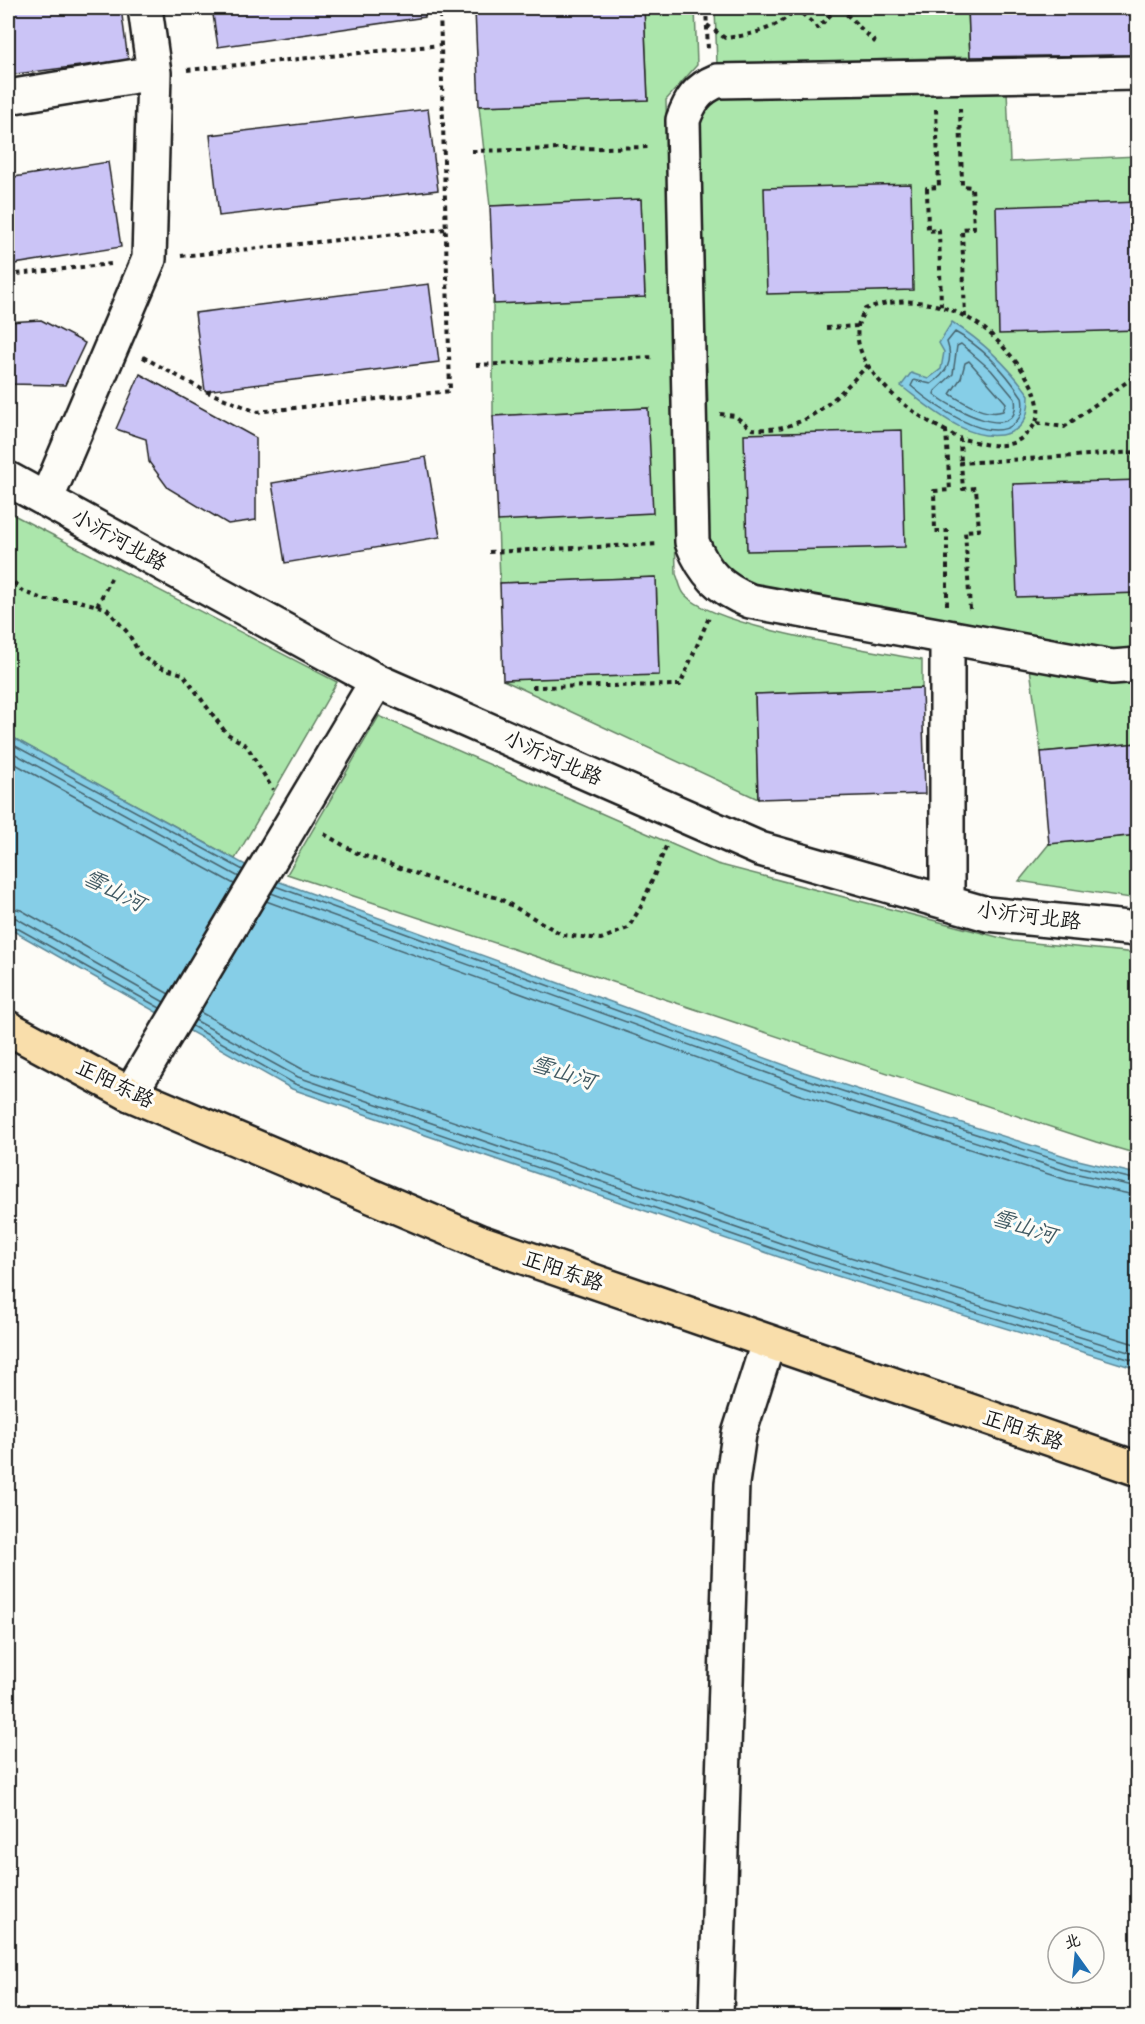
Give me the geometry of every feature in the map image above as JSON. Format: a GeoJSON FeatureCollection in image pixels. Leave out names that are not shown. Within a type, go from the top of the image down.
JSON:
{"type":"FeatureCollection","features":[{"type":"Feature","properties":{"kind":"main road","name":"正阳东路"},"geometry":{"type":"LineString","coordinates":[[8,1028],[130,1094],[480,1242],[1137,1469]]}},
{"type":"Feature","properties":{"kind":"street"},"geometry":{"type":"LineString","coordinates":[[46,500],[149,260],[154,73],[145,8]]}},
{"type":"Feature","properties":{"kind":"street"},"geometry":{"type":"LineString","coordinates":[[8,97],[154,73]]}},
{"type":"Feature","properties":{"kind":"street"},"geometry":{"type":"LineString","coordinates":[[1137,73],[733,80],[701,87],[689,104],[683,120],[692,542],[700,562],[713,580],[750,601],[1112,667],[1137,665]]}},
{"type":"Feature","properties":{"kind":"street","name":"小沂河北路"},"geometry":{"type":"LineString","coordinates":[[8,479],[377,681],[760,849],[987,914],[1137,929]]}},
{"type":"Feature","properties":{"kind":"street"},"geometry":{"type":"LineString","coordinates":[[947,902],[960,640]]}},
{"type":"Feature","properties":{"kind":"street"},"geometry":{"type":"LineString","coordinates":[[130,1094],[300,814],[377,681]]}},
{"type":"Feature","properties":{"kind":"street"},"geometry":{"type":"LineString","coordinates":[[716,2016],[732,1483],[739,1434],[768,1343]]}},
{"type":"Feature","properties":{"kind":"path"},"geometry":{"type":"LineString","coordinates":[[114,341],[205,391],[257,412],[450,391],[440,8]]}},
{"type":"Feature","properties":{"kind":"path"},"geometry":{"type":"LineString","coordinates":[[706,8],[709,84]]}},
{"type":"Feature","properties":{"kind":"path"},"geometry":{"type":"LineString","coordinates":[[707,25],[725,38],[756,34],[786,20],[796,8],[818,28],[837,8]]}},
{"type":"Feature","properties":{"kind":"path"},"geometry":{"type":"LineString","coordinates":[[154,73],[441,45]]}},
{"type":"Feature","properties":{"kind":"path"},"geometry":{"type":"LineString","coordinates":[[941,307],[939,230],[928,231],[927,188],[939,188],[947,76]]}},
{"type":"Feature","properties":{"kind":"path"},"geometry":{"type":"LineString","coordinates":[[947,76],[962,186],[972,187],[974,228],[962,229],[965,318]]}},
{"type":"Feature","properties":{"kind":"path"},"geometry":{"type":"LineString","coordinates":[[472,151],[684,146]]}},
{"type":"Feature","properties":{"kind":"path"},"geometry":{"type":"LineString","coordinates":[[8,275],[446,230]]}},
{"type":"Feature","properties":{"kind":"path"},"geometry":{"type":"LineString","coordinates":[[883,302],[915,302],[941,307],[965,318],[985,329],[1012,357],[1033,385],[1038,405],[1037,423],[1023,438],[1008,445],[986,445],[959,438],[906,407],[868,365],[860,348],[858,326],[865,309],[883,302]]}},
{"type":"Feature","properties":{"kind":"path"},"geometry":{"type":"LineString","coordinates":[[826,328],[858,326]]}},
{"type":"Feature","properties":{"kind":"path"},"geometry":{"type":"LineString","coordinates":[[476,365],[688,355]]}},
{"type":"Feature","properties":{"kind":"path"},"geometry":{"type":"LineString","coordinates":[[690,415],[735,416],[752,429],[789,427],[811,416],[835,399],[868,365]]}},
{"type":"Feature","properties":{"kind":"path"},"geometry":{"type":"LineString","coordinates":[[1037,423],[1064,427],[1137,374]]}},
{"type":"Feature","properties":{"kind":"path"},"geometry":{"type":"LineString","coordinates":[[946,431],[950,490],[934,491],[935,531],[947,531],[960,640]]}},
{"type":"Feature","properties":{"kind":"path"},"geometry":{"type":"LineString","coordinates":[[959,438],[963,489],[976,488],[979,531],[965,531],[960,640]]}},
{"type":"Feature","properties":{"kind":"path"},"geometry":{"type":"LineString","coordinates":[[961,463],[1137,452]]}},
{"type":"Feature","properties":{"kind":"path"},"geometry":{"type":"LineString","coordinates":[[489,552],[692,542]]}},
{"type":"Feature","properties":{"kind":"path"},"geometry":{"type":"LineString","coordinates":[[8,576],[22,591],[45,600],[75,600],[106,609],[128,633],[141,656],[159,667],[183,674],[226,733],[247,746],[274,792],[326,835],[357,853],[457,888],[499,898],[563,935],[601,939],[628,928],[642,905],[680,813]]}},
{"type":"Feature","properties":{"kind":"path"},"geometry":{"type":"LineString","coordinates":[[532,687],[680,685],[722,587]]}},
{"type":"Feature","properties":{"kind":"green space"},"geometry":{"type":"Polygon","coordinates":[[[644,8],[695,8],[697,65],[666,100],[676,574],[681,588],[685,595],[702,607],[728,618],[796,636],[922,660],[922,688],[755,694],[758,799],[503,680],[659,674],[656,577],[500,583],[498,521],[648,408],[493,416],[493,300],[645,297],[641,200],[490,206],[479,106],[648,100],[644,8]]]}},
{"type":"Feature","properties":{"kind":"green space"},"geometry":{"type":"Polygon","coordinates":[[[715,8],[968,8],[970,57],[717,64],[715,8]]]}},
{"type":"Feature","properties":{"kind":"green space"},"geometry":{"type":"Polygon","coordinates":[[[1007,91],[1010,162],[1137,156],[1137,649],[1104,653],[764,589],[734,580],[714,563],[708,542],[702,423],[708,401],[697,119],[715,95],[1007,91]]]}},
{"type":"Feature","properties":{"kind":"green space"},"geometry":{"type":"Polygon","coordinates":[[[8,512],[337,682],[235,859],[8,735],[8,512]]]}},
{"type":"Feature","properties":{"kind":"green space"},"geometry":{"type":"Polygon","coordinates":[[[1030,668],[1137,677],[1137,743],[1041,752],[1030,668]]]}},
{"type":"Feature","properties":{"kind":"green space"},"geometry":{"type":"Polygon","coordinates":[[[379,716],[717,864],[1013,941],[1137,953],[1137,1154],[287,874],[379,716]]]}},
{"type":"Feature","properties":{"kind":"green space"},"geometry":{"type":"Polygon","coordinates":[[[1137,835],[1137,899],[1019,881],[1049,844],[1137,835]]]}},
{"type":"Feature","properties":{"kind":"water"},"geometry":{"type":"Polygon","coordinates":[[[952,322],[994,355],[1029,395],[1023,423],[1015,430],[995,436],[966,429],[937,414],[901,386],[911,373],[928,379],[941,369],[944,352],[939,343],[952,322]]]}},
{"type":"Feature","properties":{"kind":"water","name":"雪山河"},"geometry":{"type":"Polygon","coordinates":[[[8,735],[269,878],[804,1072],[1074,1159],[1137,1174],[1137,1369],[808,1267],[292,1089],[8,928],[8,735]]]}},
{"type":"Feature","properties":{"kind":"building"},"geometry":{"type":"Polygon","coordinates":[[[8,8],[121,8],[128,60],[8,75],[8,8]]]}},
{"type":"Feature","properties":{"kind":"building"},"geometry":{"type":"Polygon","coordinates":[[[212,8],[424,8],[425,17],[218,47],[212,8]]]}},
{"type":"Feature","properties":{"kind":"building"},"geometry":{"type":"Polygon","coordinates":[[[644,8],[648,100],[479,106],[475,10],[644,8]]]}},
{"type":"Feature","properties":{"kind":"building"},"geometry":{"type":"Polygon","coordinates":[[[968,8],[1138,8],[1138,55],[970,57],[968,8]]]}},
{"type":"Feature","properties":{"kind":"building"},"geometry":{"type":"Polygon","coordinates":[[[428,109],[438,190],[219,216],[210,135],[428,109]]]}},
{"type":"Feature","properties":{"kind":"building"},"geometry":{"type":"Polygon","coordinates":[[[108,162],[121,247],[8,265],[8,178],[108,162]]]}},
{"type":"Feature","properties":{"kind":"building"},"geometry":{"type":"Polygon","coordinates":[[[911,184],[913,290],[767,294],[764,188],[911,184]]]}},
{"type":"Feature","properties":{"kind":"building"},"geometry":{"type":"Polygon","coordinates":[[[641,199],[645,297],[494,304],[490,206],[641,199]]]}},
{"type":"Feature","properties":{"kind":"building"},"geometry":{"type":"Polygon","coordinates":[[[1138,202],[1138,330],[999,334],[996,207],[1138,202]]]}},
{"type":"Feature","properties":{"kind":"building"},"geometry":{"type":"Polygon","coordinates":[[[429,284],[439,362],[205,391],[195,313],[429,284]]]}},
{"type":"Feature","properties":{"kind":"building"},"geometry":{"type":"Polygon","coordinates":[[[41,320],[85,343],[65,385],[8,384],[8,322],[41,320]]]}},
{"type":"Feature","properties":{"kind":"building"},"geometry":{"type":"Polygon","coordinates":[[[140,374],[256,438],[256,520],[228,524],[168,488],[149,462],[146,439],[116,429],[140,374]]]}},
{"type":"Feature","properties":{"kind":"building"},"geometry":{"type":"Polygon","coordinates":[[[648,408],[653,513],[498,521],[493,416],[648,408]]]}},
{"type":"Feature","properties":{"kind":"building"},"geometry":{"type":"Polygon","coordinates":[[[902,430],[905,547],[747,551],[744,434],[902,430]]]}},
{"type":"Feature","properties":{"kind":"building"},"geometry":{"type":"Polygon","coordinates":[[[426,457],[440,537],[285,563],[272,483],[426,457]]]}},
{"type":"Feature","properties":{"kind":"building"},"geometry":{"type":"Polygon","coordinates":[[[1138,480],[1138,593],[1017,597],[1013,484],[1138,480]]]}},
{"type":"Feature","properties":{"kind":"building"},"geometry":{"type":"Polygon","coordinates":[[[656,577],[659,675],[503,680],[500,583],[656,577]]]}},
{"type":"Feature","properties":{"kind":"building"},"geometry":{"type":"Polygon","coordinates":[[[922,688],[925,794],[758,799],[755,694],[922,688]]]}},
{"type":"Feature","properties":{"kind":"building"},"geometry":{"type":"Polygon","coordinates":[[[1138,743],[1138,835],[1049,844],[1041,752],[1138,743]]]}}]}
